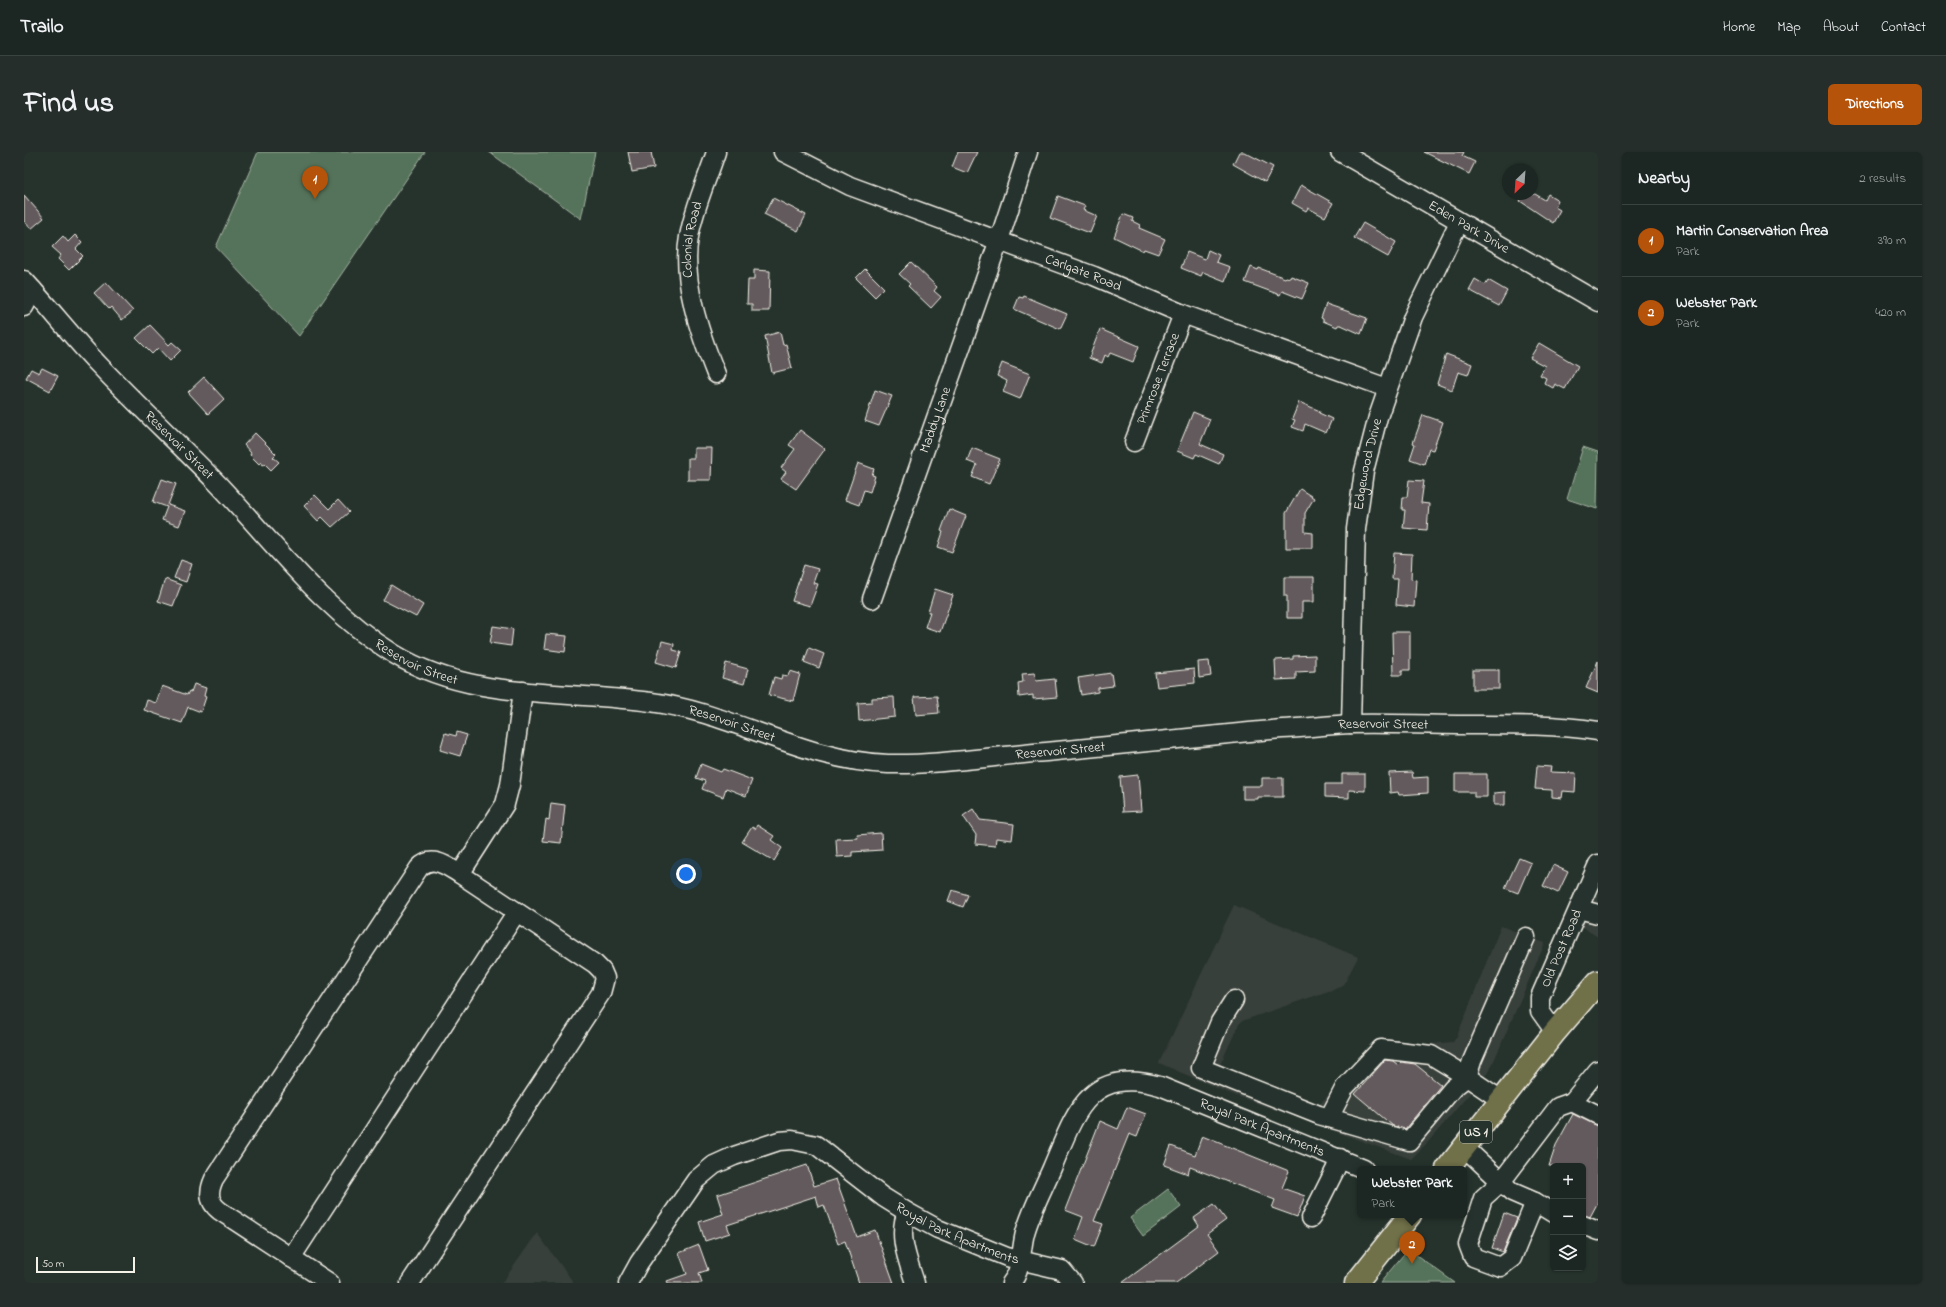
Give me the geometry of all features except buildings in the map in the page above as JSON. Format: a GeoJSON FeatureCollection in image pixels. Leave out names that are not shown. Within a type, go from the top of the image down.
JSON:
{"type":"FeatureCollection","features":[{"type":"Feature","properties":{"kind":"main road","name":"US 1"},"geometry":{"type":"LineString","coordinates":[[1449,1166],[1598,982]]}},
{"type":"Feature","properties":{"kind":"main road"},"geometry":{"type":"LineString","coordinates":[[1356,1283],[1408,1218]]}},
{"type":"Feature","properties":{"kind":"street","name":"Colonial Road"},"geometry":{"type":"LineString","coordinates":[[716,152],[698,201],[688,238],[688,275],[703,342],[716,374]]}},
{"type":"Feature","properties":{"kind":"street","name":"Carlgate Road"},"geometry":{"type":"LineString","coordinates":[[783,152],[850,186],[1094,276],[1182,314],[1387,388]]}},
{"type":"Feature","properties":{"kind":"street","name":"Maddy Lane"},"geometry":{"type":"LineString","coordinates":[[872,599],[999,240],[1028,152]]}},
{"type":"Feature","properties":{"kind":"street","name":"Eden Park Drive"},"geometry":{"type":"LineString","coordinates":[[1340,152],[1598,302]]}},
{"type":"Feature","properties":{"kind":"street","name":"Edgewood Drive"},"geometry":{"type":"LineString","coordinates":[[1351,724],[1354,580],[1357,516],[1360,489],[1387,388],[1413,317],[1459,222]]}},
{"type":"Feature","properties":{"kind":"street"},"geometry":{"type":"LineString","coordinates":[[24,307],[29,285]]}},
{"type":"Feature","properties":{"kind":"street","name":"Reservoir Street"},"geometry":{"type":"LineString","coordinates":[[29,285],[98,364],[216,483],[336,610],[358,629],[400,657],[435,674],[466,683],[523,691],[633,699],[662,703],[697,711],[731,722],[814,753],[883,764],[905,764],[966,759],[1351,724],[1536,726],[1598,731]]}},
{"type":"Feature","properties":{"kind":"street","name":"Primrose Terrace"},"geometry":{"type":"LineString","coordinates":[[1134,442],[1182,314]]}},
{"type":"Feature","properties":{"kind":"street"},"geometry":{"type":"LineString","coordinates":[[460,874],[505,804],[510,785],[523,691]]}},
{"type":"Feature","properties":{"kind":"street"},"geometry":{"type":"LineString","coordinates":[[330,1283],[214,1207],[210,1199],[209,1192],[211,1186],[419,868],[427,862],[435,861],[444,864],[460,874],[516,913],[595,964],[602,971],[605,978],[604,986],[410,1283]]}},
{"type":"Feature","properties":{"kind":"street","name":"Old Post Road"},"geometry":{"type":"LineString","coordinates":[[1556,1032],[1540,1011],[1540,997],[1598,864]]}},
{"type":"Feature","properties":{"kind":"street"},"geometry":{"type":"LineString","coordinates":[[1579,909],[1598,914]]}},
{"type":"Feature","properties":{"kind":"street"},"geometry":{"type":"LineString","coordinates":[[291,1258],[516,913]]}},
{"type":"Feature","properties":{"kind":"street"},"geometry":{"type":"LineString","coordinates":[[1234,1000],[1220,1022],[1201,1068],[1329,1118],[1409,1141],[1453,1088],[1466,1077],[1526,936]]}},
{"type":"Feature","properties":{"kind":"street"},"geometry":{"type":"LineString","coordinates":[[1329,1118],[1345,1087],[1381,1049],[1431,1055],[1501,1100]]}},
{"type":"Feature","properties":{"kind":"street"},"geometry":{"type":"LineString","coordinates":[[1535,1202],[1512,1258],[1500,1267],[1472,1257],[1468,1244],[1483,1198],[1500,1182],[1558,1108],[1572,1102],[1598,1070]]}},
{"type":"Feature","properties":{"kind":"street","name":"Royal Park Apartments"},"geometry":{"type":"LineString","coordinates":[[628,1283],[639,1263],[696,1180],[714,1165],[734,1156],[779,1141],[792,1140],[816,1145],[837,1160],[866,1185],[907,1212],[975,1245],[1020,1260],[1026,1232],[1075,1116],[1090,1096],[1107,1085],[1133,1081],[1160,1086],[1357,1166]]}},
{"type":"Feature","properties":{"kind":"street"},"geometry":{"type":"LineString","coordinates":[[1572,1102],[1598,1115]]}},
{"type":"Feature","properties":{"kind":"street"},"geometry":{"type":"LineString","coordinates":[[1464,1148],[1512,1192],[1535,1202],[1550,1211]]}},
{"type":"Feature","properties":{"kind":"street"},"geometry":{"type":"LineString","coordinates":[[1311,1218],[1340,1158]]}},
{"type":"Feature","properties":{"kind":"street"},"geometry":{"type":"LineString","coordinates":[[907,1212],[903,1222],[902,1232],[915,1283]]}},
{"type":"Feature","properties":{"kind":"street"},"geometry":{"type":"LineString","coordinates":[[1586,1226],[1598,1230]]}},
{"type":"Feature","properties":{"kind":"street"},"geometry":{"type":"LineString","coordinates":[[1011,1283],[1020,1260],[1062,1270],[1073,1283]]}},
{"type":"Feature","properties":{"kind":"shaded area"},"geometry":{"type":"Polygon","coordinates":[[[1598,893],[1598,937],[1582,927],[1598,893]]]}},
{"type":"Feature","properties":{"kind":"shaded area"},"geometry":{"type":"Polygon","coordinates":[[[1234,905],[1358,957],[1343,986],[1242,1021],[1239,1024],[1218,1069],[1317,1107],[1371,1049],[1453,1042],[1457,1036],[1501,926],[1545,943],[1490,1070],[1428,1142],[1411,1159],[1226,1092],[1159,1063],[1234,905]]]}},
{"type":"Feature","properties":{"kind":"shaded area"},"geometry":{"type":"Polygon","coordinates":[[[537,1233],[574,1283],[502,1283],[537,1233]]]}},
{"type":"Feature","properties":{"kind":"green space"},"geometry":{"type":"Polygon","coordinates":[[[258,152],[425,152],[299,336],[216,247],[258,152]]]}},
{"type":"Feature","properties":{"kind":"green space"},"geometry":{"type":"Polygon","coordinates":[[[489,152],[595,152],[581,219],[489,152]]]}},
{"type":"Feature","properties":{"kind":"green space"},"geometry":{"type":"Polygon","coordinates":[[[1583,447],[1598,452],[1597,509],[1567,499],[1583,447]]]}},
{"type":"Feature","properties":{"kind":"green space"},"geometry":{"type":"Polygon","coordinates":[[[1168,1189],[1181,1207],[1143,1236],[1130,1218],[1168,1189]]]}},
{"type":"Feature","properties":{"kind":"green space"},"geometry":{"type":"Polygon","coordinates":[[[1408,1249],[1455,1283],[1380,1283],[1408,1249]]]}},
{"type":"Feature","properties":{"kind":"place","name":"Martin Conservation Area"},"geometry":{"type":"Point","coordinates":[315,199]}},
{"type":"Feature","properties":{"kind":"place","name":"Webster Park"},"geometry":{"type":"Point","coordinates":[1412,1264]}}]}
